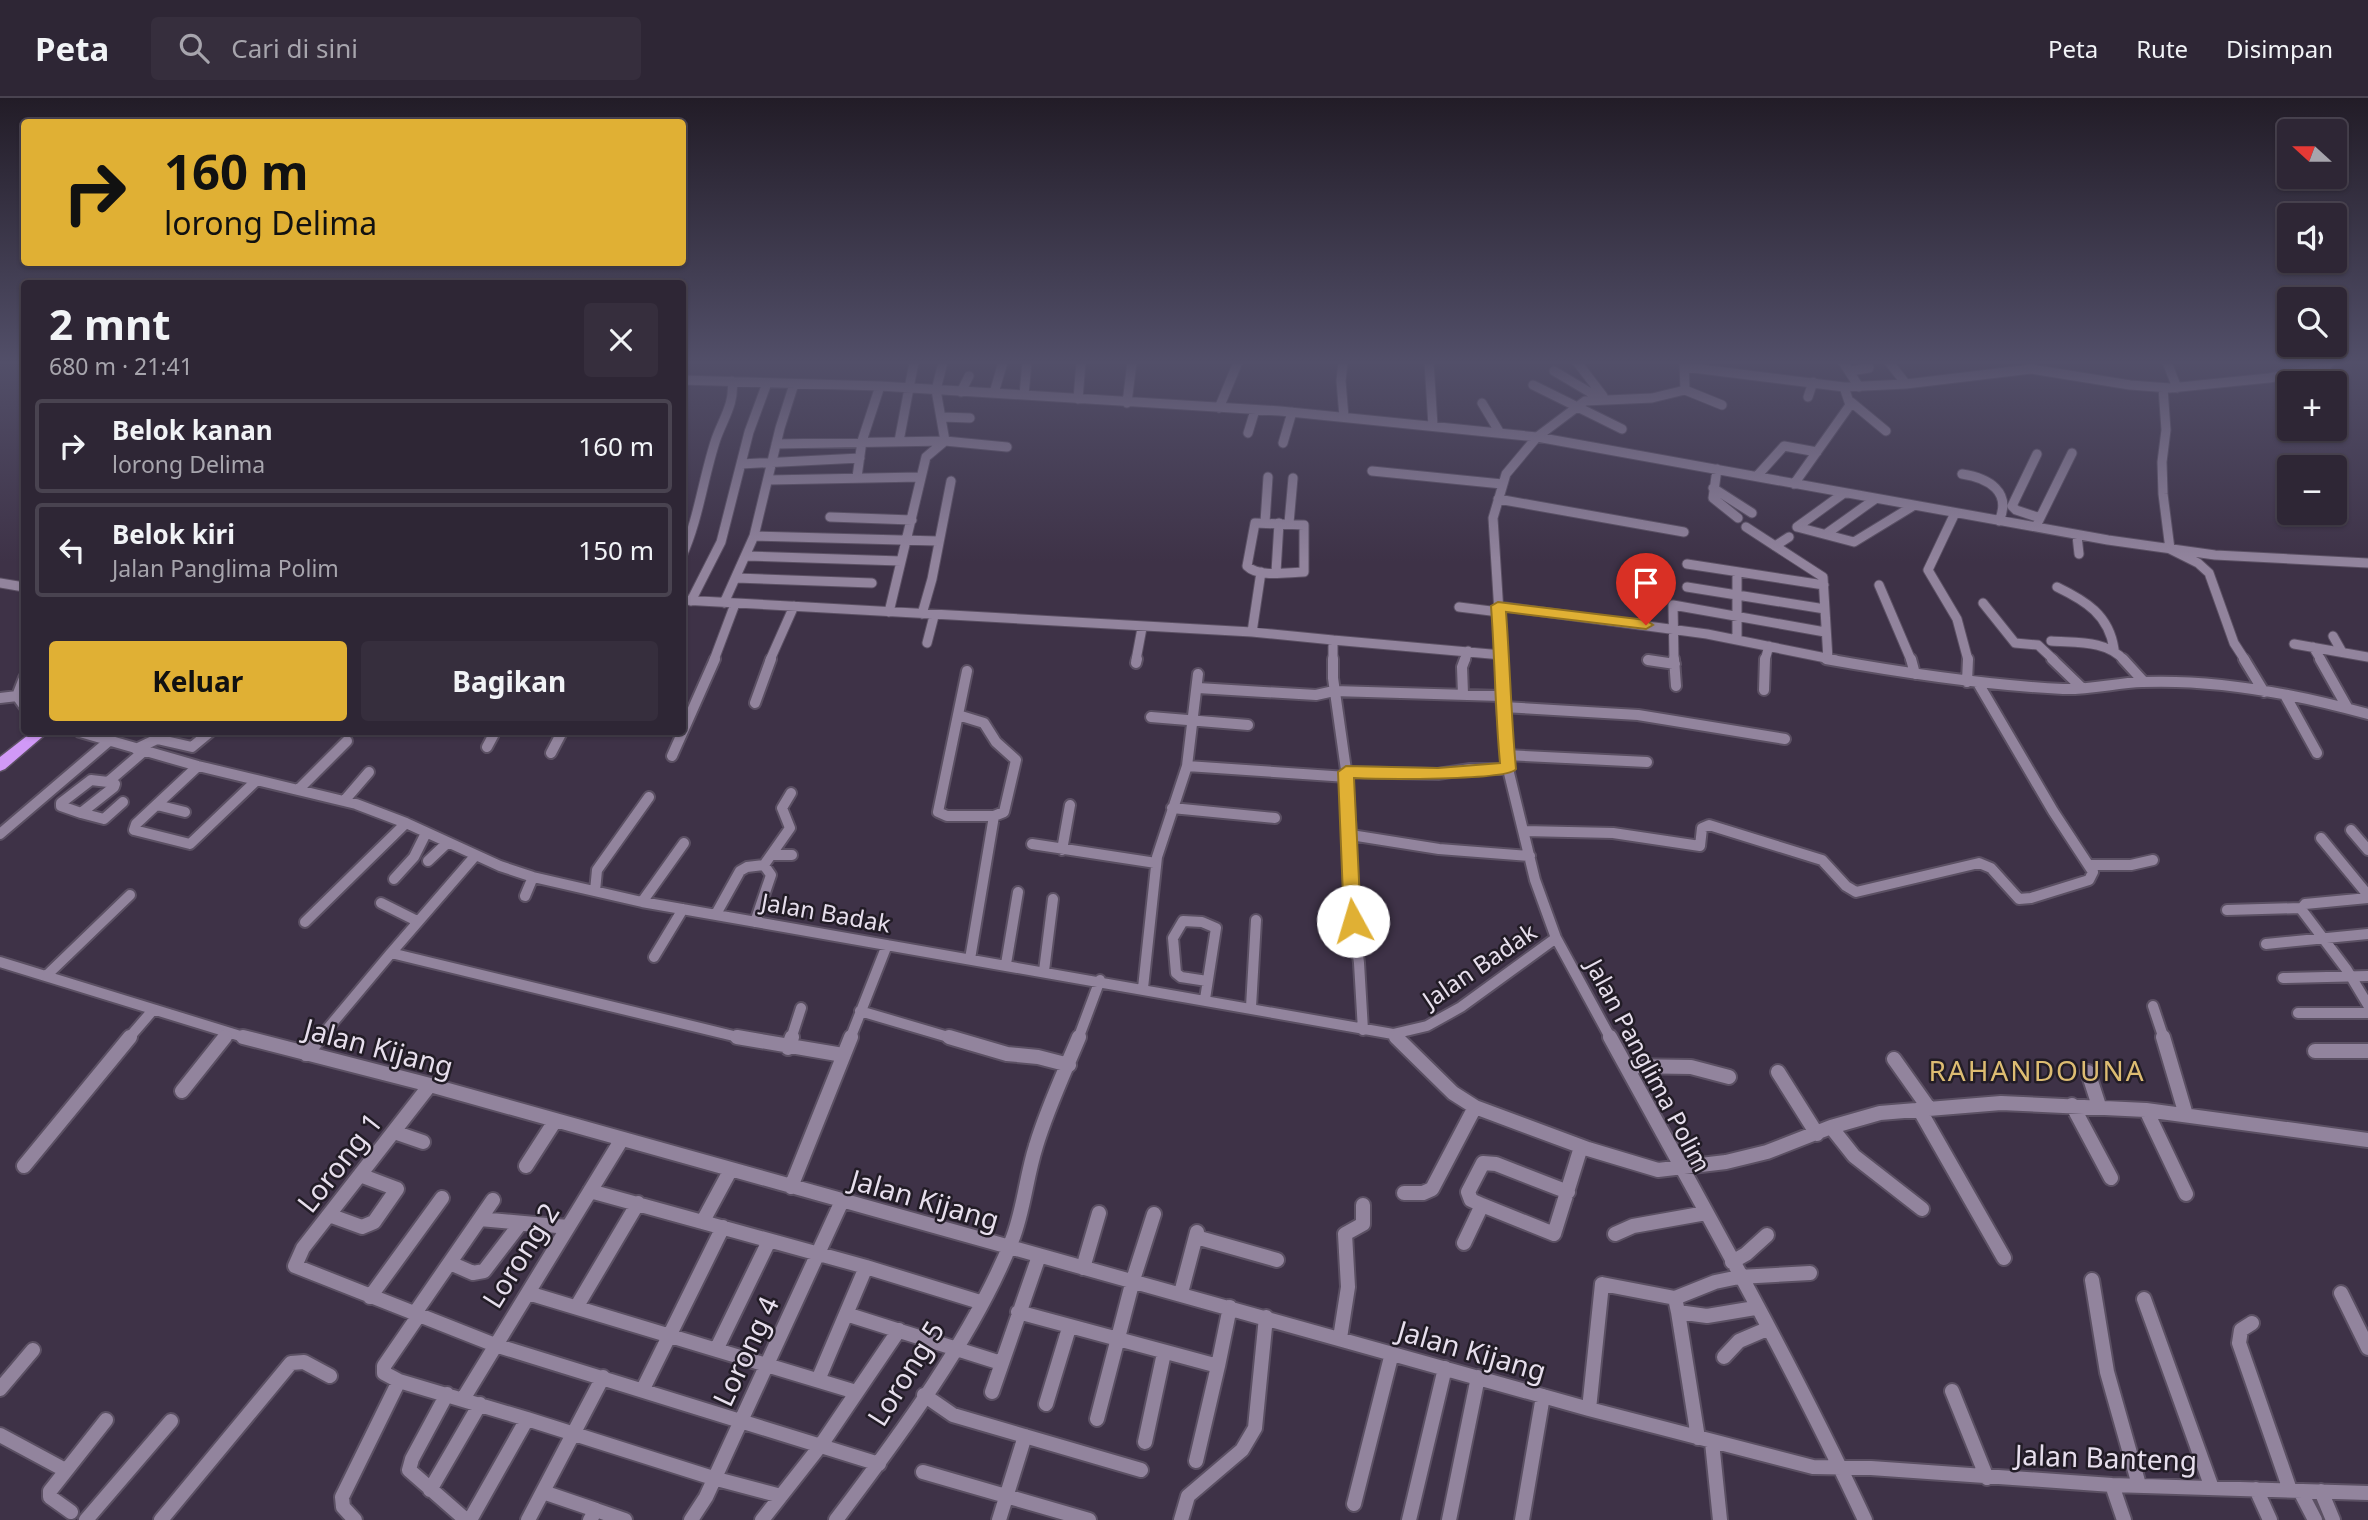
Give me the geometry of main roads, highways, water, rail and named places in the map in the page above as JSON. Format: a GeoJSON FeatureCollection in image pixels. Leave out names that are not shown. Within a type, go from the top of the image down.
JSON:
{"type":"FeatureCollection","features":[{"type":"Feature","properties":{"kind":"highway"},"geometry":{"type":"LineString","coordinates":[[0,759],[30,735]]}},
{"type":"Feature","properties":{"kind":"highway"},"geometry":{"type":"LineString","coordinates":[[0,765],[37,735]]}},
{"type":"Feature","properties":{"kind":"district","name":"RAHANDOUNA"},"geometry":{"type":"Point","coordinates":[2037,1070]}}]}
